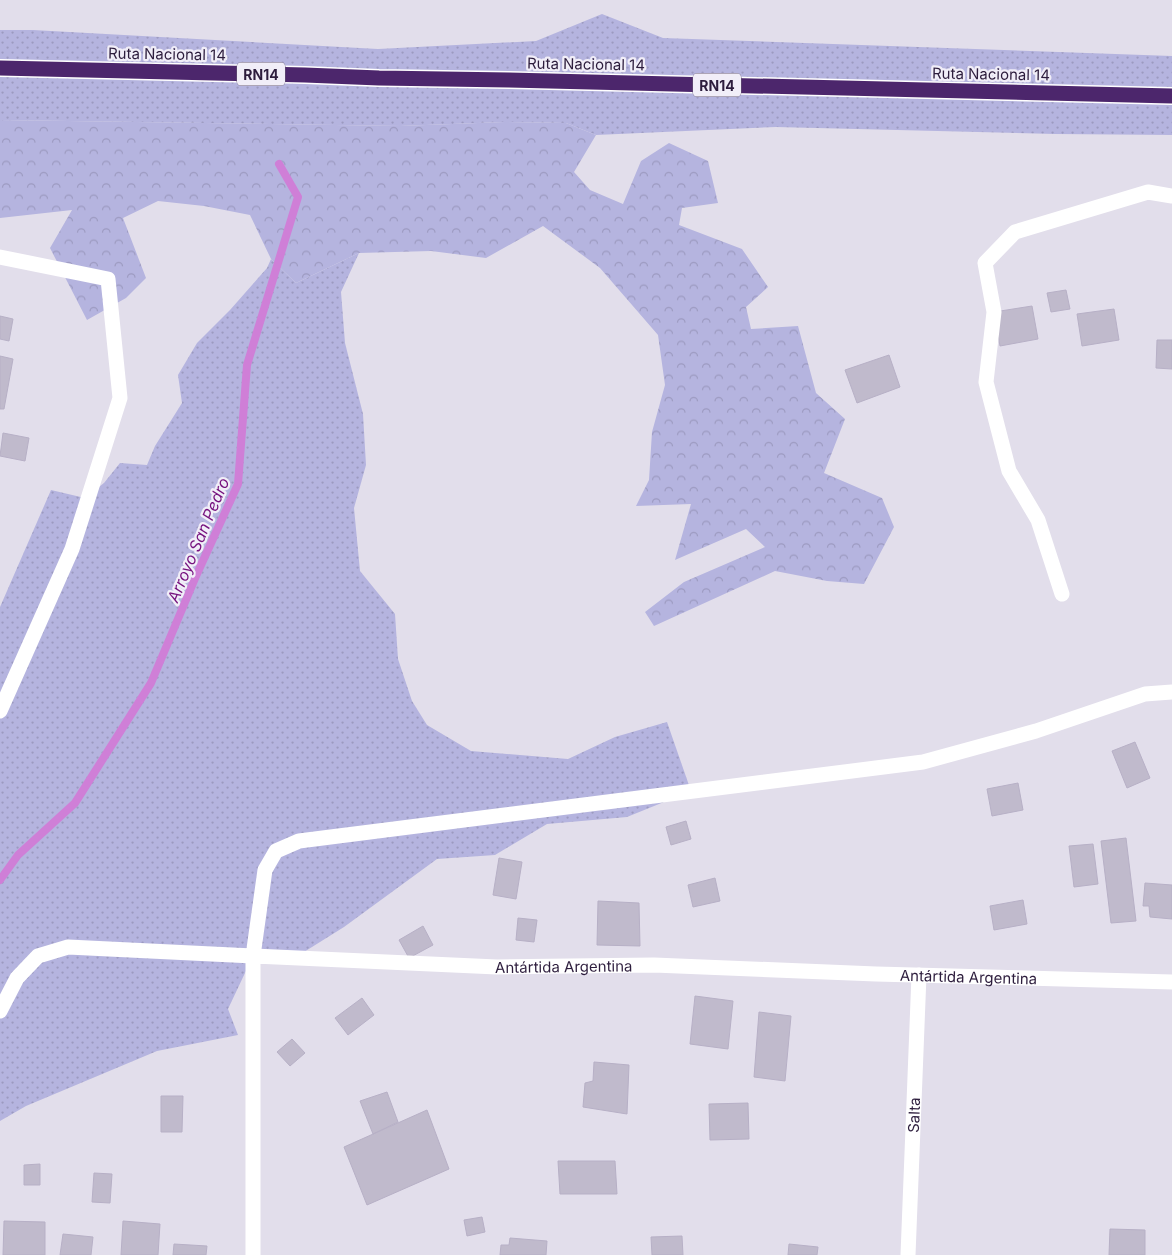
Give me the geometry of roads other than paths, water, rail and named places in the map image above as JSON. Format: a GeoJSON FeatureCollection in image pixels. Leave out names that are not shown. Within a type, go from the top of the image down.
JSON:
{"type":"FeatureCollection","features":[{"type":"Feature","properties":{"kind":"highway","name":"Ruta Nacional 14"},"geometry":{"type":"LineString","coordinates":[[0,68],[1172,96]]}},
{"type":"Feature","properties":{"kind":"street"},"geometry":{"type":"LineString","coordinates":[[1062,594],[1038,520],[1009,470],[986,382],[994,312],[985,263],[1016,232],[1148,192],[1172,196]]}},
{"type":"Feature","properties":{"kind":"street"},"geometry":{"type":"LineString","coordinates":[[0,257],[108,279],[120,398],[72,549],[0,711]]}},
{"type":"Feature","properties":{"kind":"street"},"geometry":{"type":"LineString","coordinates":[[253,1255],[253,956],[265,870],[276,850],[299,841],[923,762],[1036,731],[1145,694],[1172,692]]}},
{"type":"Feature","properties":{"kind":"street","name":"Antártida Argentina"},"geometry":{"type":"LineString","coordinates":[[0,1011],[17,978],[38,956],[68,947],[497,967],[654,965],[1172,982]]}},
{"type":"Feature","properties":{"kind":"street","name":"Salta"},"geometry":{"type":"LineString","coordinates":[[908,1255],[919,975]]}},
{"type":"Feature","properties":{"kind":"waterway","name":"Arroyo San Pedro"},"geometry":{"type":"LineString","coordinates":[[0,880],[18,855],[75,803],[151,683],[196,576],[238,484],[247,365],[298,197],[279,164]]}}]}
